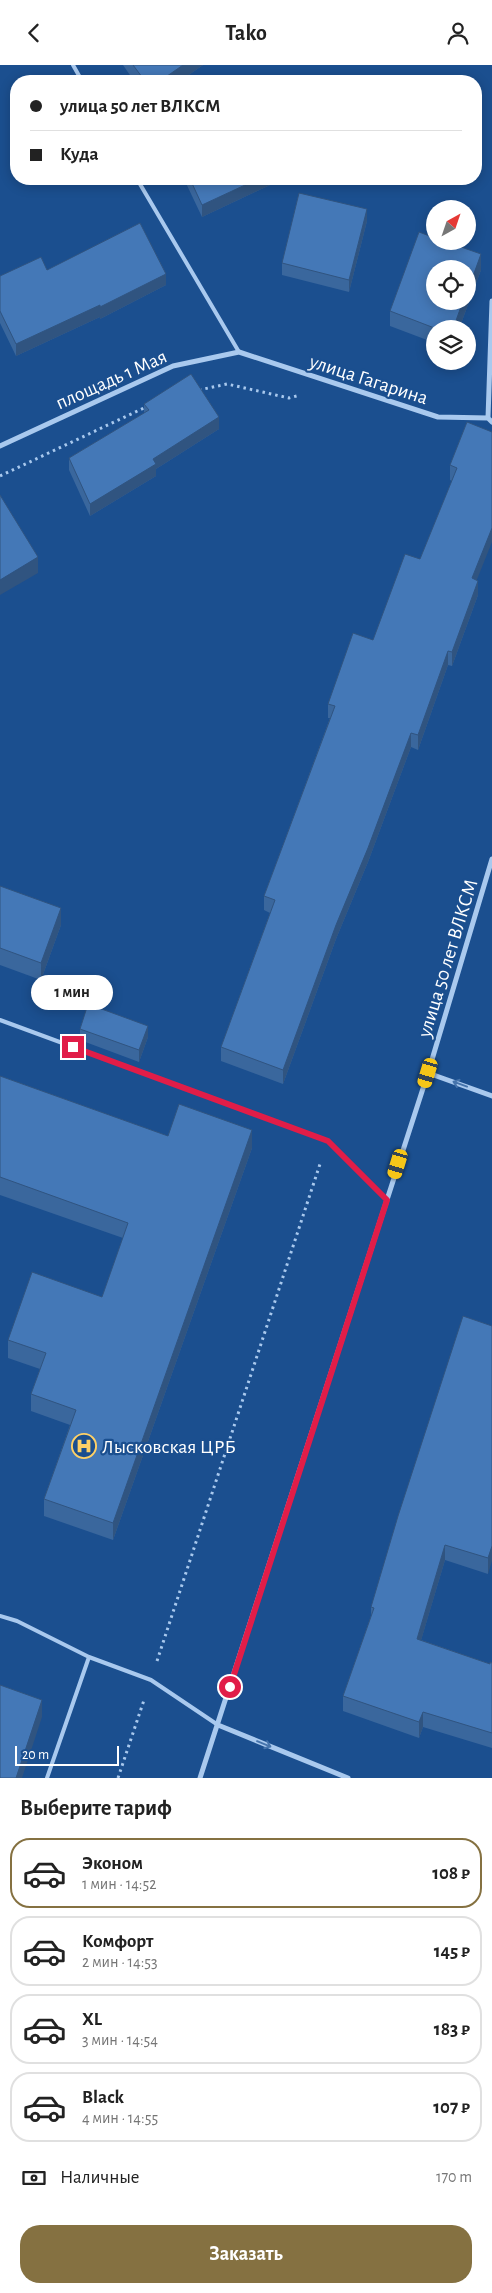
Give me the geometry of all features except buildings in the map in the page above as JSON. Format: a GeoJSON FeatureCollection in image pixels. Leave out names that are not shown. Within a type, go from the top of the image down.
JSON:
{"type":"FeatureCollection","features":[{"type":"Feature","properties":{"kind":"street"},"geometry":{"type":"LineString","coordinates":[[490,420],[492,301]]}},
{"type":"Feature","properties":{"kind":"street","name":"улица Гагарина"},"geometry":{"type":"LineString","coordinates":[[239,352],[438,417],[490,420]]}},
{"type":"Feature","properties":{"kind":"street","name":"площадь 1 Мая"},"geometry":{"type":"LineString","coordinates":[[0,446],[173,366],[239,352]]}},
{"type":"Feature","properties":{"kind":"street","name":"улица 50 лет ВЛКСМ"},"geometry":{"type":"LineString","coordinates":[[200,1778],[428,1073],[492,859]]}},
{"type":"Feature","properties":{"kind":"street"},"geometry":{"type":"LineString","coordinates":[[428,1073],[492,1096]]}},
{"type":"Feature","properties":{"kind":"street"},"geometry":{"type":"LineString","coordinates":[[218,1725],[348,1778]]}},
{"type":"Feature","properties":{"kind":"lane"},"geometry":{"type":"LineString","coordinates":[[141,185],[239,352]]}},
{"type":"Feature","properties":{"kind":"lane"},"geometry":{"type":"LineString","coordinates":[[0,1020],[328,1141],[387,1200]]}},
{"type":"Feature","properties":{"kind":"lane"},"geometry":{"type":"LineString","coordinates":[[0,1616],[17,1621],[90,1657],[151,1680],[218,1725]]}},
{"type":"Feature","properties":{"kind":"lane"},"geometry":{"type":"LineString","coordinates":[[47,1778],[90,1657]]}},
{"type":"Feature","properties":{"kind":"path"},"geometry":{"type":"LineString","coordinates":[[193,391],[227,384],[288,398],[339,385]]}},
{"type":"Feature","properties":{"kind":"path"},"geometry":{"type":"LineString","coordinates":[[0,476],[150,405]]}},
{"type":"Feature","properties":{"kind":"path"},"geometry":{"type":"LineString","coordinates":[[118,1778],[328,1141]]}},
{"type":"Feature","properties":{"kind":"place","name":"Лысковская ЦРБ"},"geometry":{"type":"Point","coordinates":[84,1446]}},
{"type":"Feature","properties":{"kind":"route"},"geometry":{"type":"LineString","coordinates":[[73,1047],[328,1141],[387,1200],[230,1687]]}}]}
